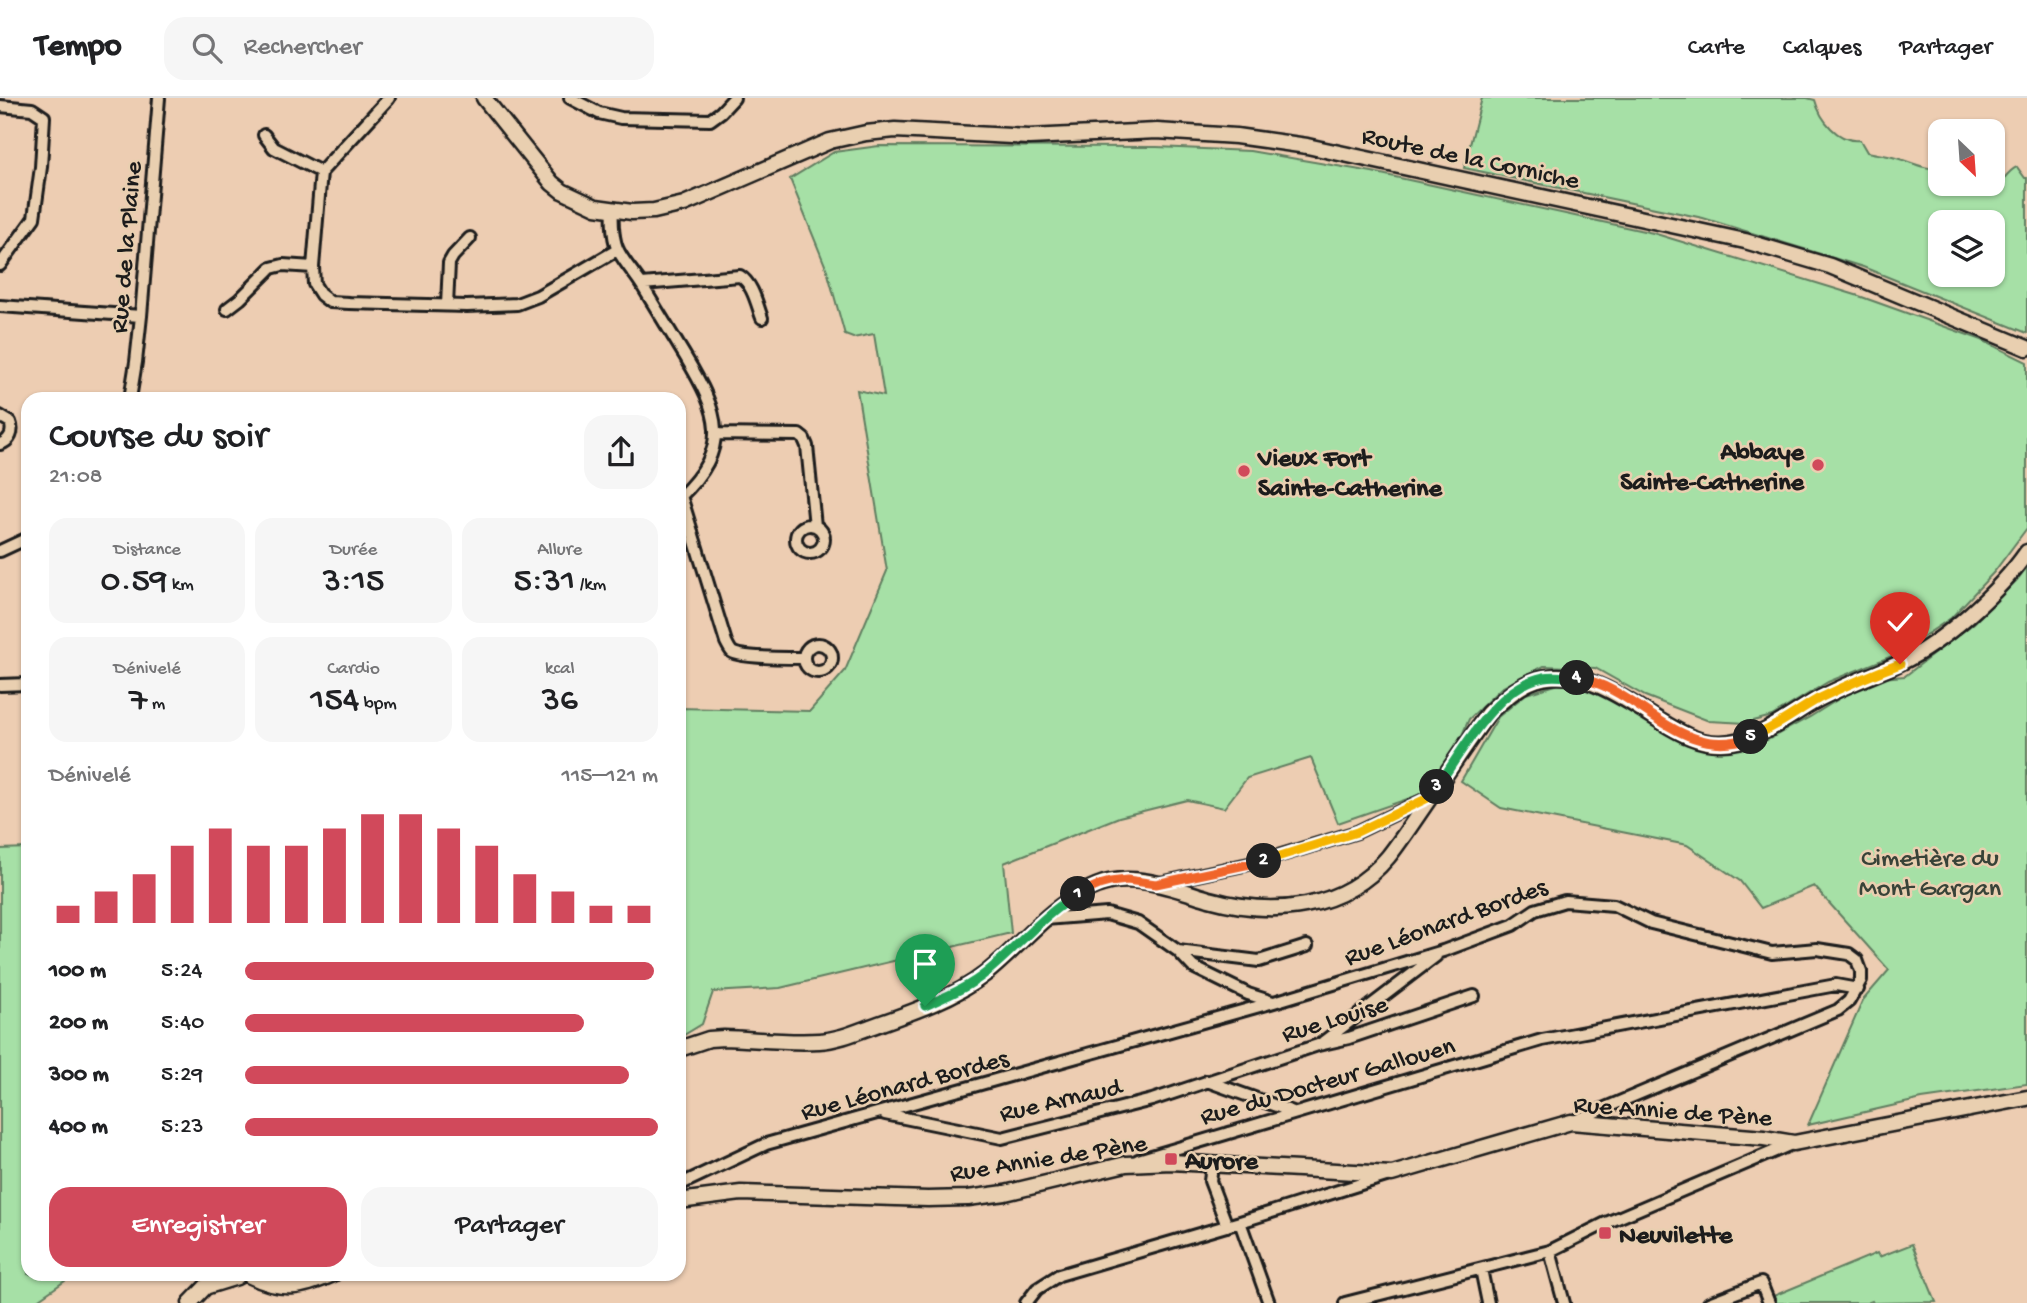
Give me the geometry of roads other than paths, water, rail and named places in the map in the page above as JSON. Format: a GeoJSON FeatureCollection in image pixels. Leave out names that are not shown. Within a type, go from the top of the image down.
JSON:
{"type":"FeatureCollection","features":[{"type":"Feature","properties":{"kind":"street","name":"Rue de la Plaine"},"geometry":{"type":"LineString","coordinates":[[131,392],[141,316],[159,98]]}},
{"type":"Feature","properties":{"kind":"street"},"geometry":{"type":"LineString","coordinates":[[389,98],[321,172],[314,284],[321,295],[331,302],[447,306],[517,304],[538,296],[617,250]]}},
{"type":"Feature","properties":{"kind":"street","name":"Route de la Corniche"},"geometry":{"type":"LineString","coordinates":[[484,98],[552,183],[577,200],[613,210],[654,211],[684,204],[830,141],[866,133],[895,130],[1029,137],[1157,131],[1236,136],[1320,149],[1745,241],[1830,266],[2027,348]]}},
{"type":"Feature","properties":{"kind":"street"},"geometry":{"type":"LineString","coordinates":[[570,98],[599,113],[621,118],[710,120],[734,98]]}},
{"type":"Feature","properties":{"kind":"street"},"geometry":{"type":"LineString","coordinates":[[0,106],[32,109],[44,117],[34,218],[0,265]]}},
{"type":"Feature","properties":{"kind":"street"},"geometry":{"type":"LineString","coordinates":[[264,135],[274,148],[321,172]]}},
{"type":"Feature","properties":{"kind":"street"},"geometry":{"type":"LineString","coordinates":[[613,210],[617,250],[642,285],[704,388],[712,407],[716,427],[711,451],[697,481],[686,491]]}},
{"type":"Feature","properties":{"kind":"street"},"geometry":{"type":"LineString","coordinates":[[447,306],[449,263],[470,238]]}},
{"type":"Feature","properties":{"kind":"street"},"geometry":{"type":"LineString","coordinates":[[227,309],[271,268],[284,265],[313,267]]}},
{"type":"Feature","properties":{"kind":"street"},"geometry":{"type":"LineString","coordinates":[[642,285],[740,276],[749,285],[762,318]]}},
{"type":"Feature","properties":{"kind":"street"},"geometry":{"type":"LineString","coordinates":[[0,306],[141,316]]}},
{"type":"Feature","properties":{"kind":"street"},"geometry":{"type":"LineString","coordinates":[[0,416],[10,422],[12,431],[8,440],[0,444]]}},
{"type":"Feature","properties":{"kind":"street"},"geometry":{"type":"LineString","coordinates":[[715,434],[799,435],[804,439],[815,526]]}},
{"type":"Feature","properties":{"kind":"street"},"geometry":{"type":"LineString","coordinates":[[686,516],[731,652],[748,656],[803,658]]}},
{"type":"Feature","properties":{"kind":"street"},"geometry":{"type":"LineString","coordinates":[[0,551],[21,541]]}},
{"type":"Feature","properties":{"kind":"street"},"geometry":{"type":"LineString","coordinates":[[686,1047],[709,1039],[724,1038],[821,1041],[853,1033],[925,1006],[970,985],[1071,898],[1099,885],[1127,880],[1156,884],[1249,908],[1298,907],[1333,897],[1353,886],[1387,857],[1488,713],[1505,697],[1528,683],[1543,677],[1582,679],[1607,688],[1676,731],[1696,740],[1720,743],[1744,740],[1766,732],[1815,701],[1900,664],[1927,647],[1986,600],[2027,552]]}},
{"type":"Feature","properties":{"kind":"street"},"geometry":{"type":"LineString","coordinates":[[0,685],[21,684]]}},
{"type":"Feature","properties":{"kind":"street"},"geometry":{"type":"LineString","coordinates":[[1156,884],[1258,862],[1357,832],[1430,797]]}},
{"type":"Feature","properties":{"kind":"street","name":"Rue Léonard Bordes"},"geometry":{"type":"LineString","coordinates":[[686,1182],[766,1144],[1274,1002],[1443,951],[1513,925],[1535,910],[1565,901],[1614,905],[1651,923],[1772,953],[1817,949],[1849,954],[1857,960],[1861,971],[1858,989]]}},
{"type":"Feature","properties":{"kind":"street"},"geometry":{"type":"LineString","coordinates":[[1045,919],[1107,914],[1138,923],[1178,951],[1193,967],[1248,994],[1274,1002]]}},
{"type":"Feature","properties":{"kind":"street"},"geometry":{"type":"LineString","coordinates":[[1178,951],[1259,961],[1307,946]]}},
{"type":"Feature","properties":{"kind":"street"},"geometry":{"type":"LineString","coordinates":[[1318,1045],[1443,951]]}},
{"type":"Feature","properties":{"kind":"street","name":"Rue du Docteur Gallouen"},"geometry":{"type":"LineString","coordinates":[[1126,1164],[1542,1040],[1836,985],[1858,989]]}},
{"type":"Feature","properties":{"kind":"street"},"geometry":{"type":"LineString","coordinates":[[1571,1122],[1838,1010],[1858,989]]}},
{"type":"Feature","properties":{"kind":"street","name":"Rue Louise"},"geometry":{"type":"LineString","coordinates":[[1207,1081],[1318,1045],[1349,1038],[1474,996]]}},
{"type":"Feature","properties":{"kind":"street"},"geometry":{"type":"LineString","coordinates":[[1207,1081],[1294,1112]]}},
{"type":"Feature","properties":{"kind":"street","name":"Rue Arnaud"},"geometry":{"type":"LineString","coordinates":[[881,1113],[1002,1138],[1152,1100],[1207,1081]]}},
{"type":"Feature","properties":{"kind":"street","name":"Rue Annie de Pène"},"geometry":{"type":"LineString","coordinates":[[686,1200],[741,1193],[968,1198],[1005,1193],[1126,1164],[1171,1162],[1392,1174],[1571,1122],[1764,1138],[1794,1143],[2027,1098]]}},
{"type":"Feature","properties":{"kind":"street"},"geometry":{"type":"LineString","coordinates":[[1345,1303],[1550,1251],[1606,1223],[1794,1143]]}},
{"type":"Feature","properties":{"kind":"street"},"geometry":{"type":"LineString","coordinates":[[1212,1164],[1210,1181],[1227,1226]]}},
{"type":"Feature","properties":{"kind":"street"},"geometry":{"type":"LineString","coordinates":[[1026,1303],[1037,1289],[1059,1275],[1392,1174]]}},
{"type":"Feature","properties":{"kind":"street"},"geometry":{"type":"LineString","coordinates":[[1240,1222],[1269,1303]]}},
{"type":"Feature","properties":{"kind":"street"},"geometry":{"type":"LineString","coordinates":[[1550,1251],[1564,1303]]}},
{"type":"Feature","properties":{"kind":"street"},"geometry":{"type":"LineString","coordinates":[[1481,1269],[1488,1303]]}},
{"type":"Feature","properties":{"kind":"street"},"geometry":{"type":"LineString","coordinates":[[190,1303],[212,1281]]}},
{"type":"Feature","properties":{"kind":"street"},"geometry":{"type":"LineString","coordinates":[[207,1287],[231,1281]]}},
{"type":"Feature","properties":{"kind":"street"},"geometry":{"type":"LineString","coordinates":[[268,1281],[288,1287],[313,1281]]}},
{"type":"Feature","properties":{"kind":"street"},"geometry":{"type":"LineString","coordinates":[[1709,1303],[1761,1283],[1769,1303]]}},
{"type":"Feature","properties":{"kind":"place","name":"Abbaye Sainte-Catherine"},"geometry":{"type":"Point","coordinates":[1818,465]}},
{"type":"Feature","properties":{"kind":"place","name":"Vieux Fort Sainte-Catherine"},"geometry":{"type":"Point","coordinates":[1244,471]}},
{"type":"Feature","properties":{"kind":"place","name":"Aurore"},"geometry":{"type":"Point","coordinates":[1171,1159]}},
{"type":"Feature","properties":{"kind":"place","name":"Neuvilette"},"geometry":{"type":"Point","coordinates":[1605,1233]}},
{"type":"Feature","properties":{"kind":"park label","name":"Cimetière du Mont Gargan"},"geometry":{"type":"Point","coordinates":[1930,871]}}]}
